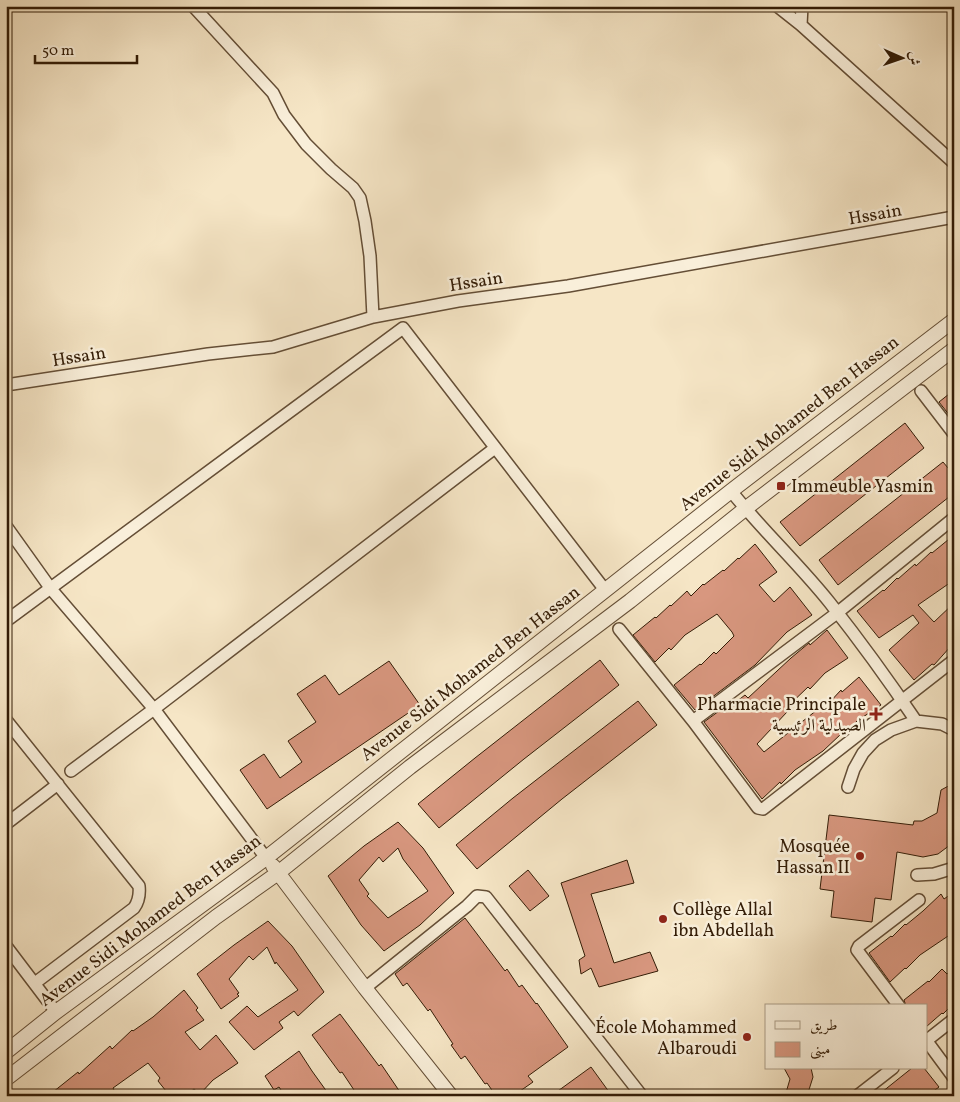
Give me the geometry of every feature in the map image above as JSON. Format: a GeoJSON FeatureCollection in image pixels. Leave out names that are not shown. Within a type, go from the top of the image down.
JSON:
{"type":"FeatureCollection","features":[{"type":"Feature","properties":{"kind":"street"},"geometry":{"type":"LineString","coordinates":[[193,6],[272,93],[284,115],[306,144],[353,188],[360,198],[370,256],[373,317]]}},
{"type":"Feature","properties":{"kind":"street"},"geometry":{"type":"LineString","coordinates":[[776,6],[801,25],[952,158]]}},
{"type":"Feature","properties":{"kind":"street"},"geometry":{"type":"LineString","coordinates":[[801,25],[802,6]]}},
{"type":"Feature","properties":{"kind":"street","name":"Hssain"},"geometry":{"type":"LineString","coordinates":[[6,385],[208,354],[273,347],[373,317],[458,301],[568,286],[954,217]]}},
{"type":"Feature","properties":{"kind":"street","name":"Avenue Sidi Mohamed Ben Hassan"},"geometry":{"type":"LineString","coordinates":[[6,1052],[56,1012],[266,858],[731,491],[954,320]]}},
{"type":"Feature","properties":{"kind":"street"},"geometry":{"type":"LineString","coordinates":[[6,621],[403,328],[605,590]]}},
{"type":"Feature","properties":{"kind":"street"},"geometry":{"type":"LineString","coordinates":[[6,1079],[208,923],[278,872],[410,767],[630,601],[745,509],[954,349]]}},
{"type":"Feature","properties":{"kind":"street"},"geometry":{"type":"LineString","coordinates":[[921,391],[954,434]]}},
{"type":"Feature","properties":{"kind":"street"},"geometry":{"type":"LineString","coordinates":[[71,771],[154,710],[495,448]]}},
{"type":"Feature","properties":{"kind":"street"},"geometry":{"type":"LineString","coordinates":[[731,491],[837,612],[916,721]]}},
{"type":"Feature","properties":{"kind":"street"},"geometry":{"type":"LineString","coordinates":[[693,720],[837,612],[954,518]]}},
{"type":"Feature","properties":{"kind":"street"},"geometry":{"type":"LineString","coordinates":[[6,526],[51,588],[154,710],[365,988],[450,1096]]}},
{"type":"Feature","properties":{"kind":"street"},"geometry":{"type":"LineString","coordinates":[[618,629],[693,720],[758,808],[762,809],[780,797],[954,660]]}},
{"type":"Feature","properties":{"kind":"street"},"geometry":{"type":"LineString","coordinates":[[6,720],[139,886],[140,894],[134,908],[36,983]]}},
{"type":"Feature","properties":{"kind":"street"},"geometry":{"type":"LineString","coordinates":[[848,787],[854,769],[863,753],[875,740],[891,730],[916,721],[942,724],[954,730]]}},
{"type":"Feature","properties":{"kind":"street"},"geometry":{"type":"LineString","coordinates":[[6,824],[58,784]]}},
{"type":"Feature","properties":{"kind":"street"},"geometry":{"type":"LineString","coordinates":[[917,875],[934,874],[954,868]]}},
{"type":"Feature","properties":{"kind":"street"},"geometry":{"type":"LineString","coordinates":[[365,988],[477,896],[486,897],[642,1096]]}},
{"type":"Feature","properties":{"kind":"street"},"geometry":{"type":"LineString","coordinates":[[897,1004],[857,950],[859,946],[919,900]]}},
{"type":"Feature","properties":{"kind":"street"},"geometry":{"type":"LineString","coordinates":[[6,946],[36,983],[56,1012]]}},
{"type":"Feature","properties":{"kind":"street"},"geometry":{"type":"LineString","coordinates":[[928,1038],[954,1019]]}},
{"type":"Feature","properties":{"kind":"street"},"geometry":{"type":"LineString","coordinates":[[928,1043],[954,1078]]}},
{"type":"Feature","properties":{"kind":"street"},"geometry":{"type":"LineString","coordinates":[[857,1096],[890,1070]]}},
{"type":"Feature","properties":{"kind":"building"},"geometry":{"type":"Polygon","coordinates":[[[954,390],[954,421],[939,402],[954,390]]]}},
{"type":"Feature","properties":{"kind":"building"},"geometry":{"type":"Polygon","coordinates":[[[905,423],[924,448],[800,546],[780,522],[905,423]]]}},
{"type":"Feature","properties":{"kind":"building"},"geometry":{"type":"Polygon","coordinates":[[[943,462],[954,475],[954,493],[838,585],[819,560],[943,462]]]}},
{"type":"Feature","properties":{"kind":"building"},"geometry":{"type":"Polygon","coordinates":[[[954,535],[954,580],[918,605],[934,622],[954,603],[954,640],[934,665],[932,664],[914,680],[889,650],[919,623],[913,615],[879,638],[857,611],[954,535]]]}},
{"type":"Feature","properties":{"kind":"building"},"geometry":{"type":"Polygon","coordinates":[[[755,544],[777,572],[759,585],[774,602],[790,587],[812,615],[787,632],[755,665],[695,710],[674,685],[701,665],[714,652],[716,654],[734,636],[732,632],[717,614],[685,635],[671,650],[669,648],[655,662],[633,635],[671,606],[687,591],[691,596],[703,584],[724,571],[755,544]]]}},
{"type":"Feature","properties":{"kind":"building"},"geometry":{"type":"Polygon","coordinates":[[[827,630],[848,658],[825,673],[810,689],[808,687],[785,709],[787,712],[757,744],[764,752],[827,702],[828,704],[841,690],[842,692],[859,677],[881,705],[857,721],[843,735],[841,734],[823,751],[795,770],[762,799],[704,722],[730,703],[732,705],[745,695],[748,698],[791,658],[827,630]]]}},
{"type":"Feature","properties":{"kind":"building"},"geometry":{"type":"Polygon","coordinates":[[[600,660],[619,685],[439,828],[418,804],[600,660]]]}},
{"type":"Feature","properties":{"kind":"building"},"geometry":{"type":"Polygon","coordinates":[[[389,661],[420,705],[267,809],[240,770],[264,754],[280,778],[302,762],[288,741],[316,722],[297,694],[325,675],[339,695],[389,661]]]}},
{"type":"Feature","properties":{"kind":"building"},"geometry":{"type":"Polygon","coordinates":[[[638,701],[657,725],[562,799],[477,869],[456,845],[638,701]]]}},
{"type":"Feature","properties":{"kind":"building","name":"Mosquée Hassan II"},"geometry":{"type":"Polygon","coordinates":[[[954,783],[954,842],[938,854],[923,857],[897,852],[891,900],[875,898],[872,922],[831,917],[834,891],[820,889],[829,815],[913,825],[914,821],[922,821],[937,813],[941,790],[954,783]]]}},
{"type":"Feature","properties":{"kind":"building"},"geometry":{"type":"Polygon","coordinates":[[[398,822],[423,848],[454,893],[420,925],[384,951],[361,925],[328,876],[364,846],[398,822]],[[398,848],[383,862],[379,857],[359,880],[369,894],[367,896],[388,918],[428,891],[403,859],[398,848]]]}},
{"type":"Feature","properties":{"kind":"building"},"geometry":{"type":"Polygon","coordinates":[[[627,860],[634,883],[591,894],[614,963],[650,952],[658,971],[599,987],[591,968],[581,974],[579,960],[585,956],[561,883],[627,860]]]}},
{"type":"Feature","properties":{"kind":"building"},"geometry":{"type":"Polygon","coordinates":[[[528,870],[549,896],[530,911],[509,886],[528,870]]]}},
{"type":"Feature","properties":{"kind":"building"},"geometry":{"type":"Polygon","coordinates":[[[954,892],[954,932],[920,955],[890,982],[869,953],[892,937],[941,894],[944,899],[954,892]]]}},
{"type":"Feature","properties":{"kind":"building"},"geometry":{"type":"Polygon","coordinates":[[[465,918],[505,971],[507,969],[519,987],[522,985],[537,1003],[568,1047],[528,1076],[533,1082],[513,1096],[496,1096],[465,1056],[461,1059],[430,1009],[428,1011],[407,983],[403,986],[395,974],[465,918]]]}},
{"type":"Feature","properties":{"kind":"building"},"geometry":{"type":"Polygon","coordinates":[[[268,921],[292,946],[324,992],[298,1016],[294,1011],[279,1022],[283,1028],[254,1050],[229,1022],[247,1006],[258,1017],[298,990],[276,962],[275,964],[267,947],[253,960],[249,956],[229,979],[239,993],[237,994],[239,996],[221,1009],[197,974],[268,921]]]}},
{"type":"Feature","properties":{"kind":"building"},"geometry":{"type":"Polygon","coordinates":[[[954,968],[954,1003],[928,1025],[928,1004],[905,1004],[904,1000],[929,982],[942,969],[947,974],[954,968]]]}},
{"type":"Feature","properties":{"kind":"building"},"geometry":{"type":"Polygon","coordinates":[[[184,990],[198,1008],[196,1010],[204,1020],[185,1032],[200,1050],[216,1035],[238,1063],[213,1080],[200,1094],[194,1089],[185,1096],[170,1096],[158,1081],[160,1078],[148,1063],[113,1088],[114,1090],[106,1096],[48,1096],[78,1072],[79,1074],[110,1046],[112,1049],[132,1030],[153,1017],[184,990]]]}},
{"type":"Feature","properties":{"kind":"building"},"geometry":{"type":"Polygon","coordinates":[[[340,1014],[379,1066],[381,1064],[400,1092],[394,1096],[358,1096],[342,1072],[340,1073],[312,1035],[340,1014]]]}},
{"type":"Feature","properties":{"kind":"building"},"geometry":{"type":"Polygon","coordinates":[[[299,1051],[330,1096],[285,1096],[279,1087],[274,1090],[265,1076],[299,1051]]]}},
{"type":"Feature","properties":{"kind":"building"},"geometry":{"type":"Polygon","coordinates":[[[591,1067],[612,1096],[551,1096],[591,1067]]]}},
{"type":"Feature","properties":{"kind":"building"},"geometry":{"type":"Polygon","coordinates":[[[785,1070],[811,1070],[813,1077],[807,1096],[785,1096],[790,1079],[785,1070]]]}},
{"type":"Feature","properties":{"kind":"building"},"geometry":{"type":"Polygon","coordinates":[[[910,1070],[926,1070],[939,1087],[927,1096],[877,1096],[910,1070]]]}},
{"type":"Feature","properties":{"kind":"place","name":"Immeuble Yasmin"},"geometry":{"type":"Point","coordinates":[781,486]}},
{"type":"Feature","properties":{"kind":"place","name":"Pharmacie Principale الصيدلية الرئيسية"},"geometry":{"type":"Point","coordinates":[876,714]}},
{"type":"Feature","properties":{"kind":"place","name":"Mosquée Hassan II"},"geometry":{"type":"Point","coordinates":[860,856]}},
{"type":"Feature","properties":{"kind":"place","name":"Collège Allal ibn Abdellah"},"geometry":{"type":"Point","coordinates":[663,919]}},
{"type":"Feature","properties":{"kind":"place","name":"École Mohammed Albaroudi"},"geometry":{"type":"Point","coordinates":[747,1037]}}]}
